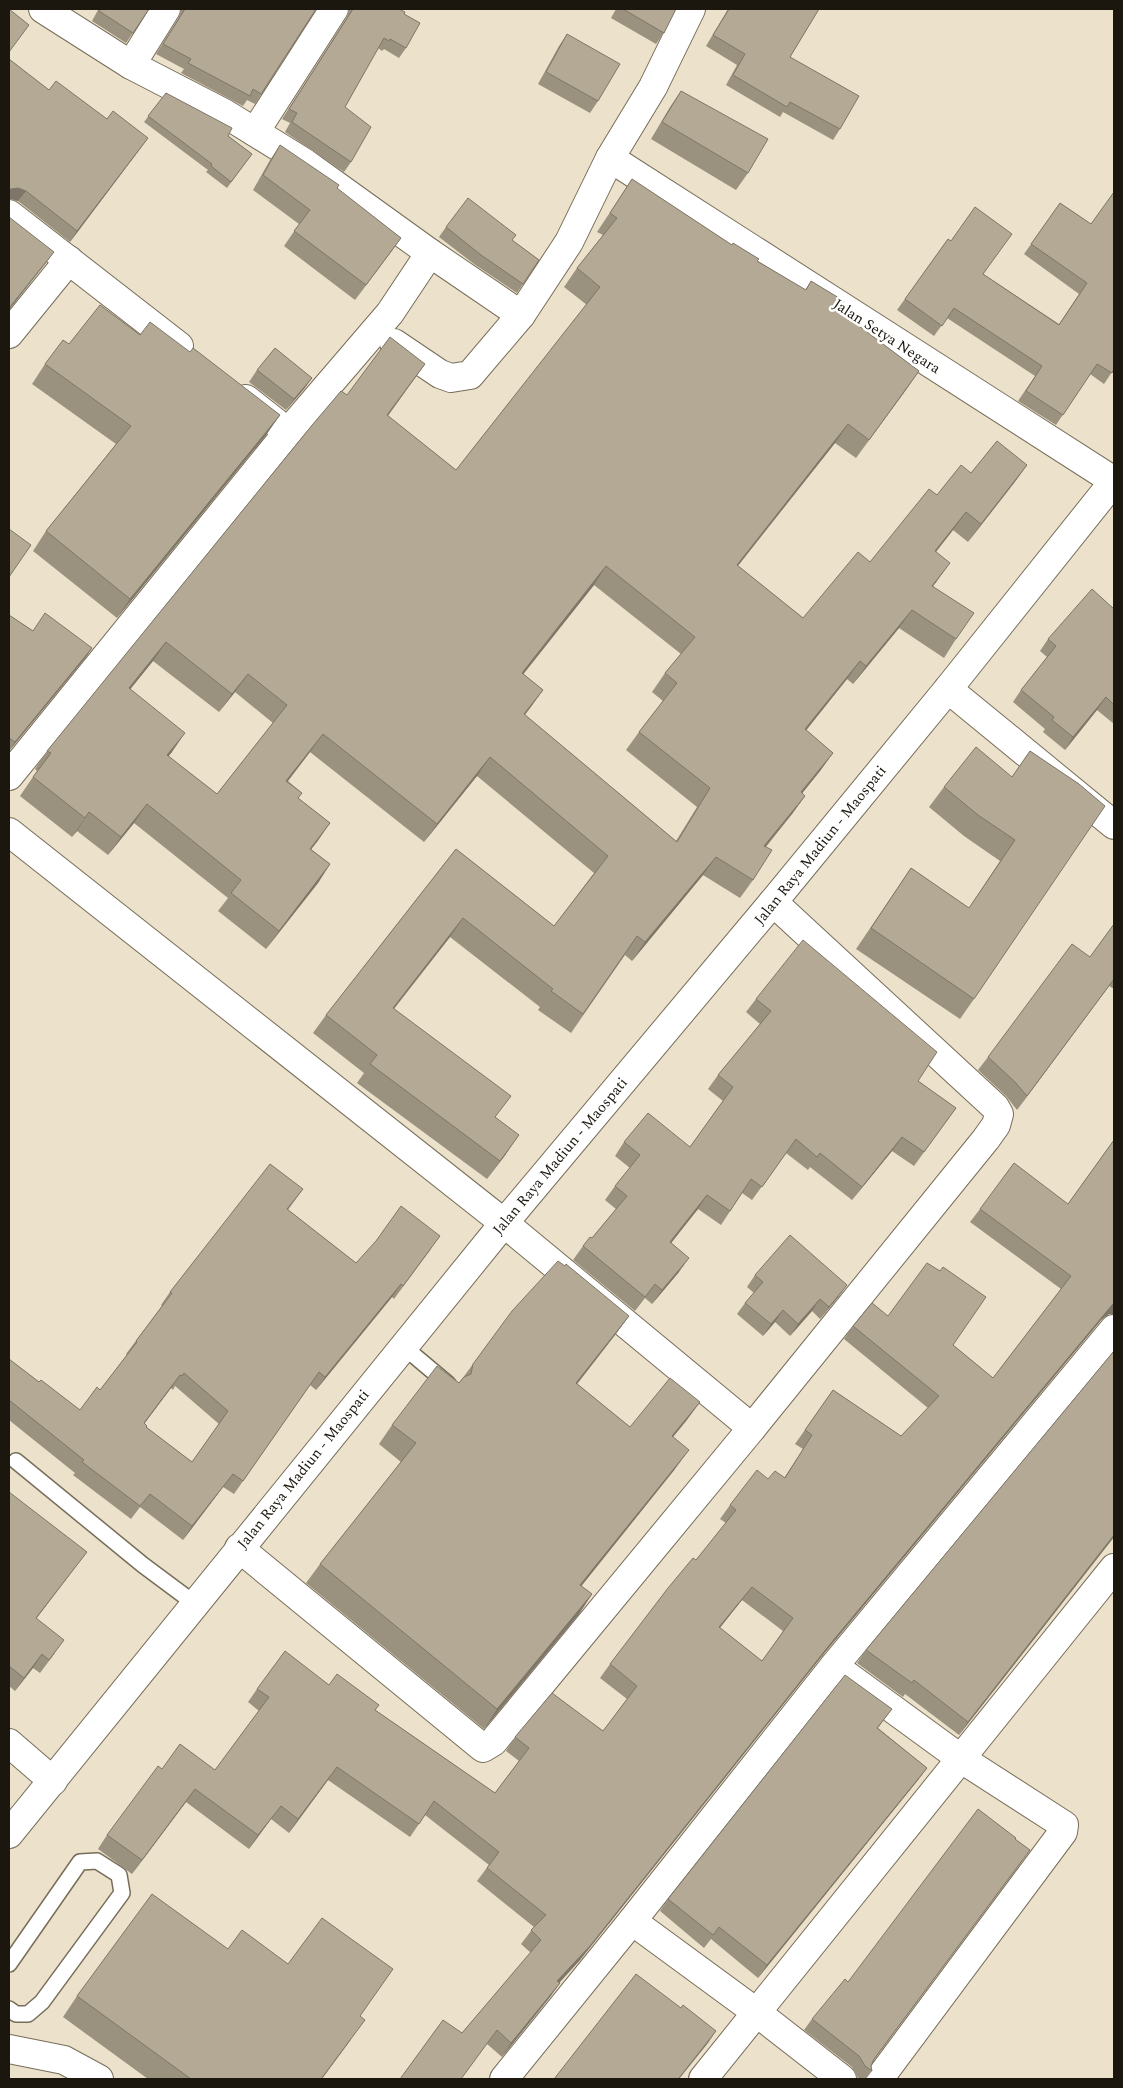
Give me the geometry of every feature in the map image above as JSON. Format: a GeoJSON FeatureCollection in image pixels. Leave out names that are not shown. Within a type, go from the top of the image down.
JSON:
{"type":"FeatureCollection","features":[{"type":"Feature","properties":{"kind":"main road"},"geometry":{"type":"LineString","coordinates":[[43,9],[131,65],[224,114],[305,163],[520,315]]}},
{"type":"Feature","properties":{"kind":"main road"},"geometry":{"type":"LineString","coordinates":[[131,65],[166,9]]}},
{"type":"Feature","properties":{"kind":"main road"},"geometry":{"type":"LineString","coordinates":[[255,132],[334,9]]}},
{"type":"Feature","properties":{"kind":"main road"},"geometry":{"type":"LineString","coordinates":[[374,330],[440,374],[451,378],[470,375],[520,315],[569,242],[610,158],[653,87],[692,9]]}},
{"type":"Feature","properties":{"kind":"main road","name":"Jalan Setya Negara"},"geometry":{"type":"LineString","coordinates":[[610,158],[1114,481]]}},
{"type":"Feature","properties":{"kind":"main road"},"geometry":{"type":"LineString","coordinates":[[9,214],[194,358]]}},
{"type":"Feature","properties":{"kind":"main road"},"geometry":{"type":"LineString","coordinates":[[9,776],[288,432],[390,313],[430,253]]}},
{"type":"Feature","properties":{"kind":"main road"},"geometry":{"type":"LineString","coordinates":[[9,334],[69,260]]}},
{"type":"Feature","properties":{"kind":"main road"},"geometry":{"type":"LineString","coordinates":[[226,383],[288,432]]}},
{"type":"Feature","properties":{"kind":"main road","name":"Jalan Raya Madiun - Maospati"},"geometry":{"type":"LineString","coordinates":[[9,1834],[194,1603],[504,1223],[773,902],[948,689],[1114,481]]}},
{"type":"Feature","properties":{"kind":"main road"},"geometry":{"type":"LineString","coordinates":[[948,689],[1114,825]]}},
{"type":"Feature","properties":{"kind":"main road"},"geometry":{"type":"LineString","coordinates":[[9,832],[504,1223],[752,1428]]}},
{"type":"Feature","properties":{"kind":"main road"},"geometry":{"type":"LineString","coordinates":[[239,1548],[483,1748],[493,1742],[752,1428],[986,1140],[996,1125],[999,1114],[995,1106],[773,902]]}},
{"type":"Feature","properties":{"kind":"main road"},"geometry":{"type":"LineString","coordinates":[[504,2079],[632,1922],[834,1666],[1114,1329]]}},
{"type":"Feature","properties":{"kind":"main road"},"geometry":{"type":"LineString","coordinates":[[703,2079],[1114,1568]]}},
{"type":"Feature","properties":{"kind":"main road"},"geometry":{"type":"LineString","coordinates":[[834,1666],[960,1758],[1056,1818],[1064,1825],[1063,1832],[879,2079]]}},
{"type":"Feature","properties":{"kind":"main road"},"geometry":{"type":"LineString","coordinates":[[9,1743],[53,1781]]}},
{"type":"Feature","properties":{"kind":"main road"},"geometry":{"type":"LineString","coordinates":[[632,1922],[756,2012],[842,2079]]}},
{"type":"Feature","properties":{"kind":"main road"},"geometry":{"type":"LineString","coordinates":[[9,2049],[64,2060],[98,2079]]}},
{"type":"Feature","properties":{"kind":"lane"},"geometry":{"type":"LineString","coordinates":[[404,1347],[451,1387]]}},
{"type":"Feature","properties":{"kind":"lane"},"geometry":{"type":"LineString","coordinates":[[16,1461],[194,1603]]}},
{"type":"Feature","properties":{"kind":"lane"},"geometry":{"type":"LineString","coordinates":[[9,1964],[80,1862],[97,1861],[119,1875],[122,1893],[42,2002],[28,2014],[16,2014],[9,2009]]}},
{"type":"Feature","properties":{"kind":"building"},"geometry":{"type":"Polygon","coordinates":[[[9,9],[29,25],[9,52],[9,9]]]}},
{"type":"Feature","properties":{"kind":"building"},"geometry":{"type":"Polygon","coordinates":[[[100,9],[149,9],[133,33],[99,11],[100,9]]]}},
{"type":"Feature","properties":{"kind":"building"},"geometry":{"type":"Polygon","coordinates":[[[185,9],[316,9],[261,94],[253,89],[250,96],[188,63],[191,59],[163,44],[185,9]]]}},
{"type":"Feature","properties":{"kind":"building"},"geometry":{"type":"Polygon","coordinates":[[[353,9],[399,9],[420,23],[406,48],[390,39],[389,41],[384,38],[345,107],[371,127],[351,162],[292,122],[297,113],[289,109],[353,9]]]}},
{"type":"Feature","properties":{"kind":"building"},"geometry":{"type":"Polygon","coordinates":[[[623,9],[676,9],[664,33],[623,9]]]}},
{"type":"Feature","properties":{"kind":"building"},"geometry":{"type":"Polygon","coordinates":[[[729,9],[819,9],[790,57],[859,96],[840,129],[790,102],[787,107],[733,75],[745,54],[713,35],[729,9]]]}},
{"type":"Feature","properties":{"kind":"building"},"geometry":{"type":"Polygon","coordinates":[[[567,34],[620,64],[598,101],[546,72],[567,34]]]}},
{"type":"Feature","properties":{"kind":"building"},"geometry":{"type":"Polygon","coordinates":[[[9,59],[49,90],[56,81],[107,119],[113,111],[148,138],[77,231],[26,191],[18,188],[9,190],[9,59]]]}},
{"type":"Feature","properties":{"kind":"building"},"geometry":{"type":"Polygon","coordinates":[[[681,91],[768,139],[748,173],[662,122],[681,91]]]}},
{"type":"Feature","properties":{"kind":"building"},"geometry":{"type":"Polygon","coordinates":[[[166,93],[232,128],[228,136],[252,154],[231,182],[211,166],[212,164],[148,116],[166,93]]]}},
{"type":"Feature","properties":{"kind":"building"},"geometry":{"type":"Polygon","coordinates":[[[280,145],[339,185],[337,188],[401,238],[366,285],[294,231],[310,210],[263,175],[280,145]]]}},
{"type":"Feature","properties":{"kind":"building"},"geometry":{"type":"Polygon","coordinates":[[[632,179],[732,245],[733,243],[759,259],[757,261],[806,290],[811,281],[844,301],[839,311],[919,371],[869,440],[848,424],[737,565],[803,618],[858,552],[870,562],[929,489],[937,495],[961,465],[971,473],[997,441],[1027,465],[981,524],[966,512],[935,551],[950,563],[932,586],[974,613],[956,639],[912,610],[866,666],[860,661],[805,729],[833,753],[801,792],[805,796],[764,846],[772,850],[753,880],[716,857],[645,942],[637,936],[583,1014],[551,991],[553,989],[463,918],[393,1008],[511,1096],[495,1117],[519,1135],[500,1161],[370,1064],[377,1055],[326,1015],[456,849],[554,926],[608,856],[490,757],[437,824],[323,734],[286,781],[302,793],[298,798],[330,823],[310,849],[330,864],[279,931],[231,893],[241,880],[147,804],[121,837],[89,812],[85,818],[33,777],[51,753],[47,751],[313,424],[341,391],[347,395],[390,337],[425,364],[387,415],[456,470],[600,287],[577,268],[617,218],[610,213],[632,179]],[[606,566],[522,673],[543,690],[524,714],[677,842],[710,788],[639,732],[677,683],[665,673],[695,637],[606,566]],[[166,642],[129,688],[185,733],[167,755],[217,794],[287,705],[248,674],[232,694],[166,642]]]}},
{"type":"Feature","properties":{"kind":"building"},"geometry":{"type":"Polygon","coordinates":[[[1114,192],[1114,369],[1112,373],[1097,364],[1063,415],[1026,391],[1042,366],[954,308],[942,326],[905,299],[948,239],[951,241],[975,207],[1012,234],[983,274],[1059,325],[1087,283],[1031,244],[1060,203],[1091,224],[1114,192]]]}},
{"type":"Feature","properties":{"kind":"building"},"geometry":{"type":"Polygon","coordinates":[[[468,198],[516,235],[512,240],[539,260],[523,284],[481,255],[446,227],[468,198]]]}},
{"type":"Feature","properties":{"kind":"building"},"geometry":{"type":"Polygon","coordinates":[[[9,217],[54,252],[9,308],[9,217]]]}},
{"type":"Feature","properties":{"kind":"building"},"geometry":{"type":"Polygon","coordinates":[[[100,305],[140,335],[150,322],[190,352],[193,348],[280,415],[130,599],[46,531],[131,426],[45,364],[63,340],[69,344],[100,305]]]}},
{"type":"Feature","properties":{"kind":"building"},"geometry":{"type":"Polygon","coordinates":[[[275,348],[312,378],[294,399],[257,370],[275,348]]]}},
{"type":"Feature","properties":{"kind":"building"},"geometry":{"type":"Polygon","coordinates":[[[9,529],[31,545],[9,577],[9,529]]]}},
{"type":"Feature","properties":{"kind":"building"},"geometry":{"type":"Polygon","coordinates":[[[1092,589],[1114,609],[1114,705],[1106,697],[1073,737],[1052,720],[1054,717],[1021,690],[1056,646],[1048,639],[1092,589]]]}},
{"type":"Feature","properties":{"kind":"building"},"geometry":{"type":"Polygon","coordinates":[[[45,613],[92,648],[15,742],[9,738],[9,615],[33,631],[45,613]]]}},
{"type":"Feature","properties":{"kind":"building"},"geometry":{"type":"Polygon","coordinates":[[[976,747],[1012,777],[1030,751],[1079,784],[1105,806],[974,999],[871,928],[911,868],[969,908],[1015,840],[978,815],[944,787],[976,747]]]}},
{"type":"Feature","properties":{"kind":"building"},"geometry":{"type":"Polygon","coordinates":[[[1114,924],[1114,979],[1027,1096],[988,1057],[1072,944],[1090,957],[1114,924]]]}},
{"type":"Feature","properties":{"kind":"building"},"geometry":{"type":"Polygon","coordinates":[[[803,940],[937,1052],[918,1081],[956,1108],[924,1152],[902,1137],[862,1187],[820,1153],[817,1157],[796,1139],[762,1187],[751,1179],[730,1211],[707,1195],[670,1242],[689,1258],[662,1290],[655,1284],[645,1297],[583,1246],[627,1196],[615,1186],[640,1155],[624,1142],[648,1113],[690,1147],[733,1087],[718,1075],[771,1011],[756,999],[803,940]]]}},
{"type":"Feature","properties":{"kind":"building"},"geometry":{"type":"Polygon","coordinates":[[[1114,1140],[1114,1304],[831,1643],[590,1946],[557,1981],[560,1983],[511,2043],[497,2030],[461,2079],[400,2079],[443,2020],[462,2033],[541,1940],[531,1930],[546,1915],[487,1868],[499,1852],[434,1801],[419,1824],[337,1767],[298,1819],[281,1806],[258,1835],[195,1789],[142,1860],[107,1835],[158,1766],[162,1769],[180,1744],[215,1770],[269,1697],[257,1689],[285,1651],[329,1685],[337,1674],[379,1705],[375,1710],[495,1793],[529,1748],[515,1737],[552,1693],[603,1731],[637,1686],[610,1664],[668,1588],[693,1558],[696,1560],[736,1510],[730,1505],[757,1470],[768,1479],[775,1471],[785,1478],[812,1435],[805,1430],[833,1390],[901,1436],[939,1396],[853,1326],[872,1303],[888,1316],[927,1263],[940,1271],[943,1267],[986,1297],[953,1345],[993,1378],[1071,1276],[980,1209],[1014,1163],[1068,1204],[1114,1140]],[[752,1587],[719,1627],[762,1661],[793,1618],[752,1587]]]}},
{"type":"Feature","properties":{"kind":"building"},"geometry":{"type":"Polygon","coordinates":[[[270,1164],[303,1189],[287,1209],[356,1263],[376,1241],[401,1206],[440,1236],[403,1286],[401,1284],[325,1377],[319,1372],[243,1481],[233,1474],[192,1526],[150,1494],[140,1506],[82,1462],[84,1460],[9,1400],[9,1359],[39,1382],[41,1380],[80,1410],[97,1387],[100,1390],[172,1293],[170,1292],[270,1164]],[[184,1373],[182,1376],[180,1375],[144,1423],[146,1427],[192,1462],[228,1411],[184,1373]]]}},
{"type":"Feature","properties":{"kind":"building"},"geometry":{"type":"Polygon","coordinates":[[[790,1235],[847,1285],[829,1307],[820,1299],[798,1324],[783,1310],[771,1324],[745,1303],[763,1282],[755,1275],[790,1235]]]}},
{"type":"Feature","properties":{"kind":"building"},"geometry":{"type":"Polygon","coordinates":[[[558,1261],[565,1266],[566,1264],[629,1316],[576,1383],[630,1427],[670,1378],[700,1402],[672,1436],[689,1450],[580,1585],[592,1594],[497,1709],[320,1564],[416,1443],[392,1425],[437,1366],[459,1383],[464,1377],[471,1374],[473,1364],[512,1311],[558,1261]]]}},
{"type":"Feature","properties":{"kind":"building"},"geometry":{"type":"Polygon","coordinates":[[[1114,1351],[1114,1535],[968,1722],[914,1680],[912,1683],[866,1650],[1114,1351]]]}},
{"type":"Feature","properties":{"kind":"building"},"geometry":{"type":"Polygon","coordinates":[[[9,1492],[87,1552],[36,1618],[64,1640],[49,1660],[42,1654],[24,1678],[9,1666],[9,1492]]]}},
{"type":"Feature","properties":{"kind":"building"},"geometry":{"type":"Polygon","coordinates":[[[845,1675],[892,1709],[877,1728],[927,1768],[767,1965],[719,1927],[713,1935],[668,1899],[845,1675]]]}},
{"type":"Feature","properties":{"kind":"building"},"geometry":{"type":"Polygon","coordinates":[[[978,1809],[1030,1850],[874,2059],[871,2066],[872,2071],[865,2066],[859,2056],[812,2019],[845,1979],[848,1982],[978,1809]]]}},
{"type":"Feature","properties":{"kind":"building"},"geometry":{"type":"Polygon","coordinates":[[[152,1894],[228,1949],[242,1930],[288,1964],[322,1918],[393,1969],[360,2016],[365,2020],[321,2079],[191,2079],[77,1996],[152,1894]]]}},
{"type":"Feature","properties":{"kind":"building"},"geometry":{"type":"Polygon","coordinates":[[[636,1974],[681,2008],[683,2005],[716,2031],[679,2078],[681,2079],[554,2079],[636,1974]]]}}]}
